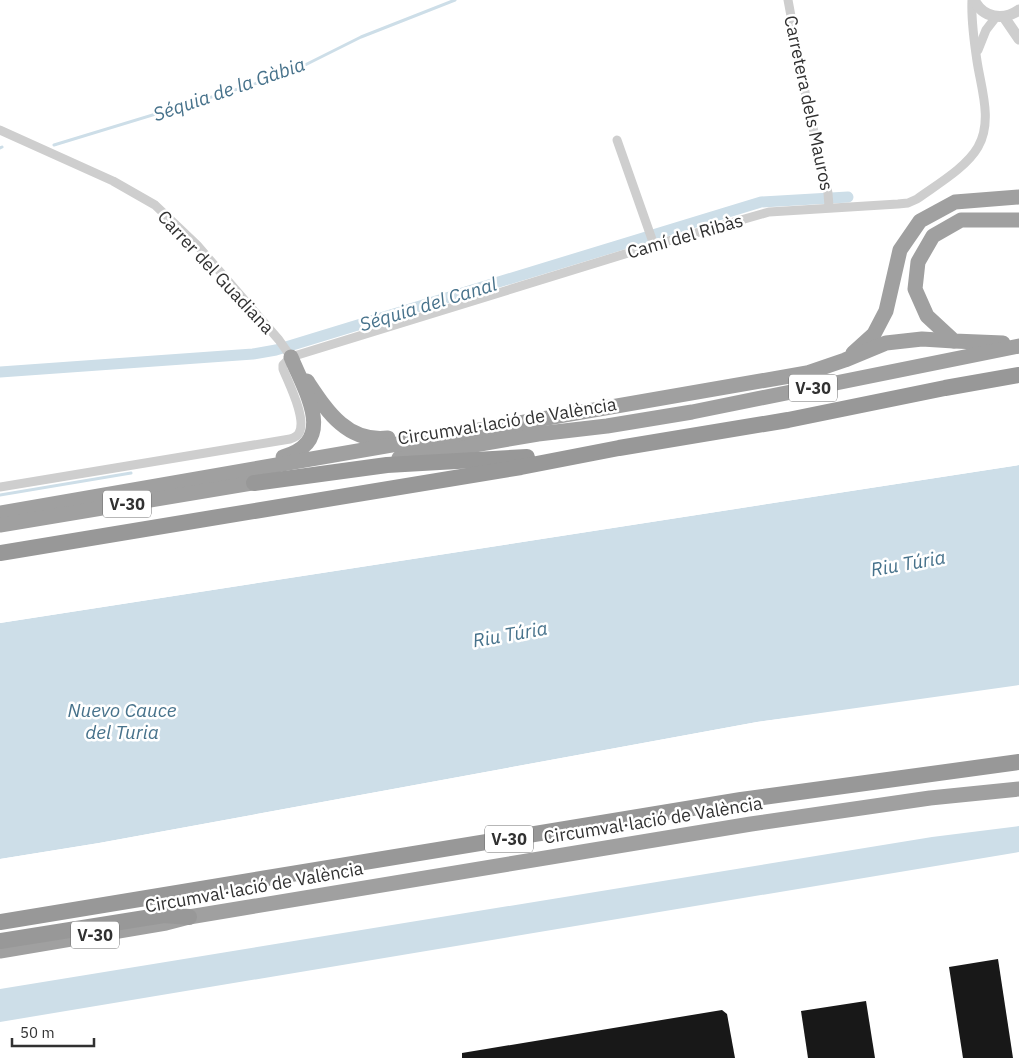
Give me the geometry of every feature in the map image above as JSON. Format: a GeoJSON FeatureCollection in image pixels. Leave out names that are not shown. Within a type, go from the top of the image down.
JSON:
{"type":"FeatureCollection","features":[{"type":"Feature","properties":{"kind":"highway"},"geometry":{"type":"LineString","coordinates":[[844,360],[874,334],[886,311],[900,250],[920,221],[955,202],[1018,196]]}},
{"type":"Feature","properties":{"kind":"highway"},"geometry":{"type":"LineString","coordinates":[[954,341],[927,316],[915,289],[918,262],[933,236],[961,220],[1019,220]]}},
{"type":"Feature","properties":{"kind":"highway"},"geometry":{"type":"LineString","coordinates":[[1000,220],[1019,228]]}},
{"type":"Feature","properties":{"kind":"highway"},"geometry":{"type":"LineString","coordinates":[[0,514],[807,373],[886,343],[922,339],[1019,344]]}},
{"type":"Feature","properties":{"kind":"highway","name":"Circumval·lació de València"},"geometry":{"type":"LineString","coordinates":[[0,525],[538,434],[607,426],[692,412],[1019,344]]}},
{"type":"Feature","properties":{"kind":"highway"},"geometry":{"type":"LineString","coordinates":[[290,357],[315,394],[339,423],[351,432],[363,437],[379,439],[502,425]]}},
{"type":"Feature","properties":{"kind":"highway"},"geometry":{"type":"LineString","coordinates":[[80,499],[281,457],[301,449],[310,441],[313,432],[313,412],[290,357]]}},
{"type":"Feature","properties":{"kind":"highway","name":"V-30"},"geometry":{"type":"LineString","coordinates":[[0,553],[521,467],[619,448],[788,420],[1019,375]]}},
{"type":"Feature","properties":{"kind":"highway"},"geometry":{"type":"LineString","coordinates":[[254,483],[387,465],[519,457],[619,448]]}},
{"type":"Feature","properties":{"kind":"highway","name":"Circumval·lació de València"},"geometry":{"type":"LineString","coordinates":[[0,922],[741,800],[1019,762]]}},
{"type":"Feature","properties":{"kind":"highway","name":"Circumval·lació de València"},"geometry":{"type":"LineString","coordinates":[[0,951],[166,923],[189,917],[752,824],[930,798],[1019,789]]}},
{"type":"Feature","properties":{"kind":"highway"},"geometry":{"type":"LineString","coordinates":[[0,941],[164,915],[189,917]]}},
{"type":"Feature","properties":{"kind":"street","name":"Carretera dels Mauros"},"geometry":{"type":"LineString","coordinates":[[788,0],[806,97],[828,193],[829,207]]}},
{"type":"Feature","properties":{"kind":"street"},"geometry":{"type":"LineString","coordinates":[[973,0],[982,10],[1000,17],[1019,40]]}},
{"type":"Feature","properties":{"kind":"street","name":"Camí del Ribàs"},"geometry":{"type":"LineString","coordinates":[[290,357],[654,245],[769,212],[908,203],[917,199],[966,163],[979,147],[984,127],[985,109],[976,53],[972,13],[973,0]]}},
{"type":"Feature","properties":{"kind":"street"},"geometry":{"type":"LineString","coordinates":[[976,53],[986,30],[1000,17],[1019,10]]}},
{"type":"Feature","properties":{"kind":"street","name":"Carrer del Guadiana"},"geometry":{"type":"LineString","coordinates":[[0,130],[113,181],[155,205],[197,245],[279,340],[290,357]]}},
{"type":"Feature","properties":{"kind":"street"},"geometry":{"type":"LineString","coordinates":[[618,140],[654,245]]}},
{"type":"Feature","properties":{"kind":"street"},"geometry":{"type":"LineString","coordinates":[[0,487],[290,439],[300,432],[302,419],[283,369],[290,357]]}},
{"type":"Feature","properties":{"kind":"water","name":"Nuevo Cauce del Turia"},"geometry":{"type":"Polygon","coordinates":[[[1019,465],[1019,688],[757,722],[99,843],[0,859],[0,623],[1019,465]]]}},
{"type":"Feature","properties":{"kind":"water"},"geometry":{"type":"Polygon","coordinates":[[[1019,826],[1019,852],[0,1022],[0,989],[932,837],[1019,826]]]}},
{"type":"Feature","properties":{"kind":"pier"},"geometry":{"type":"Polygon","coordinates":[[[1019,462],[1019,465],[0,623],[0,620],[1019,462]]]}},
{"type":"Feature","properties":{"kind":"pier"},"geometry":{"type":"Polygon","coordinates":[[[1019,685],[1019,690],[758,724],[0,862],[0,859],[99,843],[757,722],[1019,685]]]}},
{"type":"Feature","properties":{"kind":"building"},"geometry":{"type":"Polygon","coordinates":[[[998,959],[1013,1058],[963,1058],[949,967],[998,959]]]}},
{"type":"Feature","properties":{"kind":"building"},"geometry":{"type":"Polygon","coordinates":[[[866,1001],[875,1058],[808,1058],[801,1011],[866,1001]]]}},
{"type":"Feature","properties":{"kind":"building"},"geometry":{"type":"Polygon","coordinates":[[[722,1010],[727,1014],[735,1058],[462,1058],[462,1053],[722,1010]]]}},
{"type":"Feature","properties":{"kind":"waterway","name":"Séquia de la Gàbia"},"geometry":{"type":"LineString","coordinates":[[54,145],[287,74],[361,37],[455,0]]}},
{"type":"Feature","properties":{"kind":"waterway","name":"Séquia del Canal"},"geometry":{"type":"LineString","coordinates":[[0,372],[253,354],[276,350],[761,202],[848,197]]}},
{"type":"Feature","properties":{"kind":"waterway"},"geometry":{"type":"LineString","coordinates":[[0,495],[131,473]]}},
{"type":"Feature","properties":{"kind":"water label","name":"Riu Túria"},"geometry":{"type":"Point","coordinates":[908,563]}},
{"type":"Feature","properties":{"kind":"water label","name":"Riu Túria"},"geometry":{"type":"Point","coordinates":[510,634]}}]}
